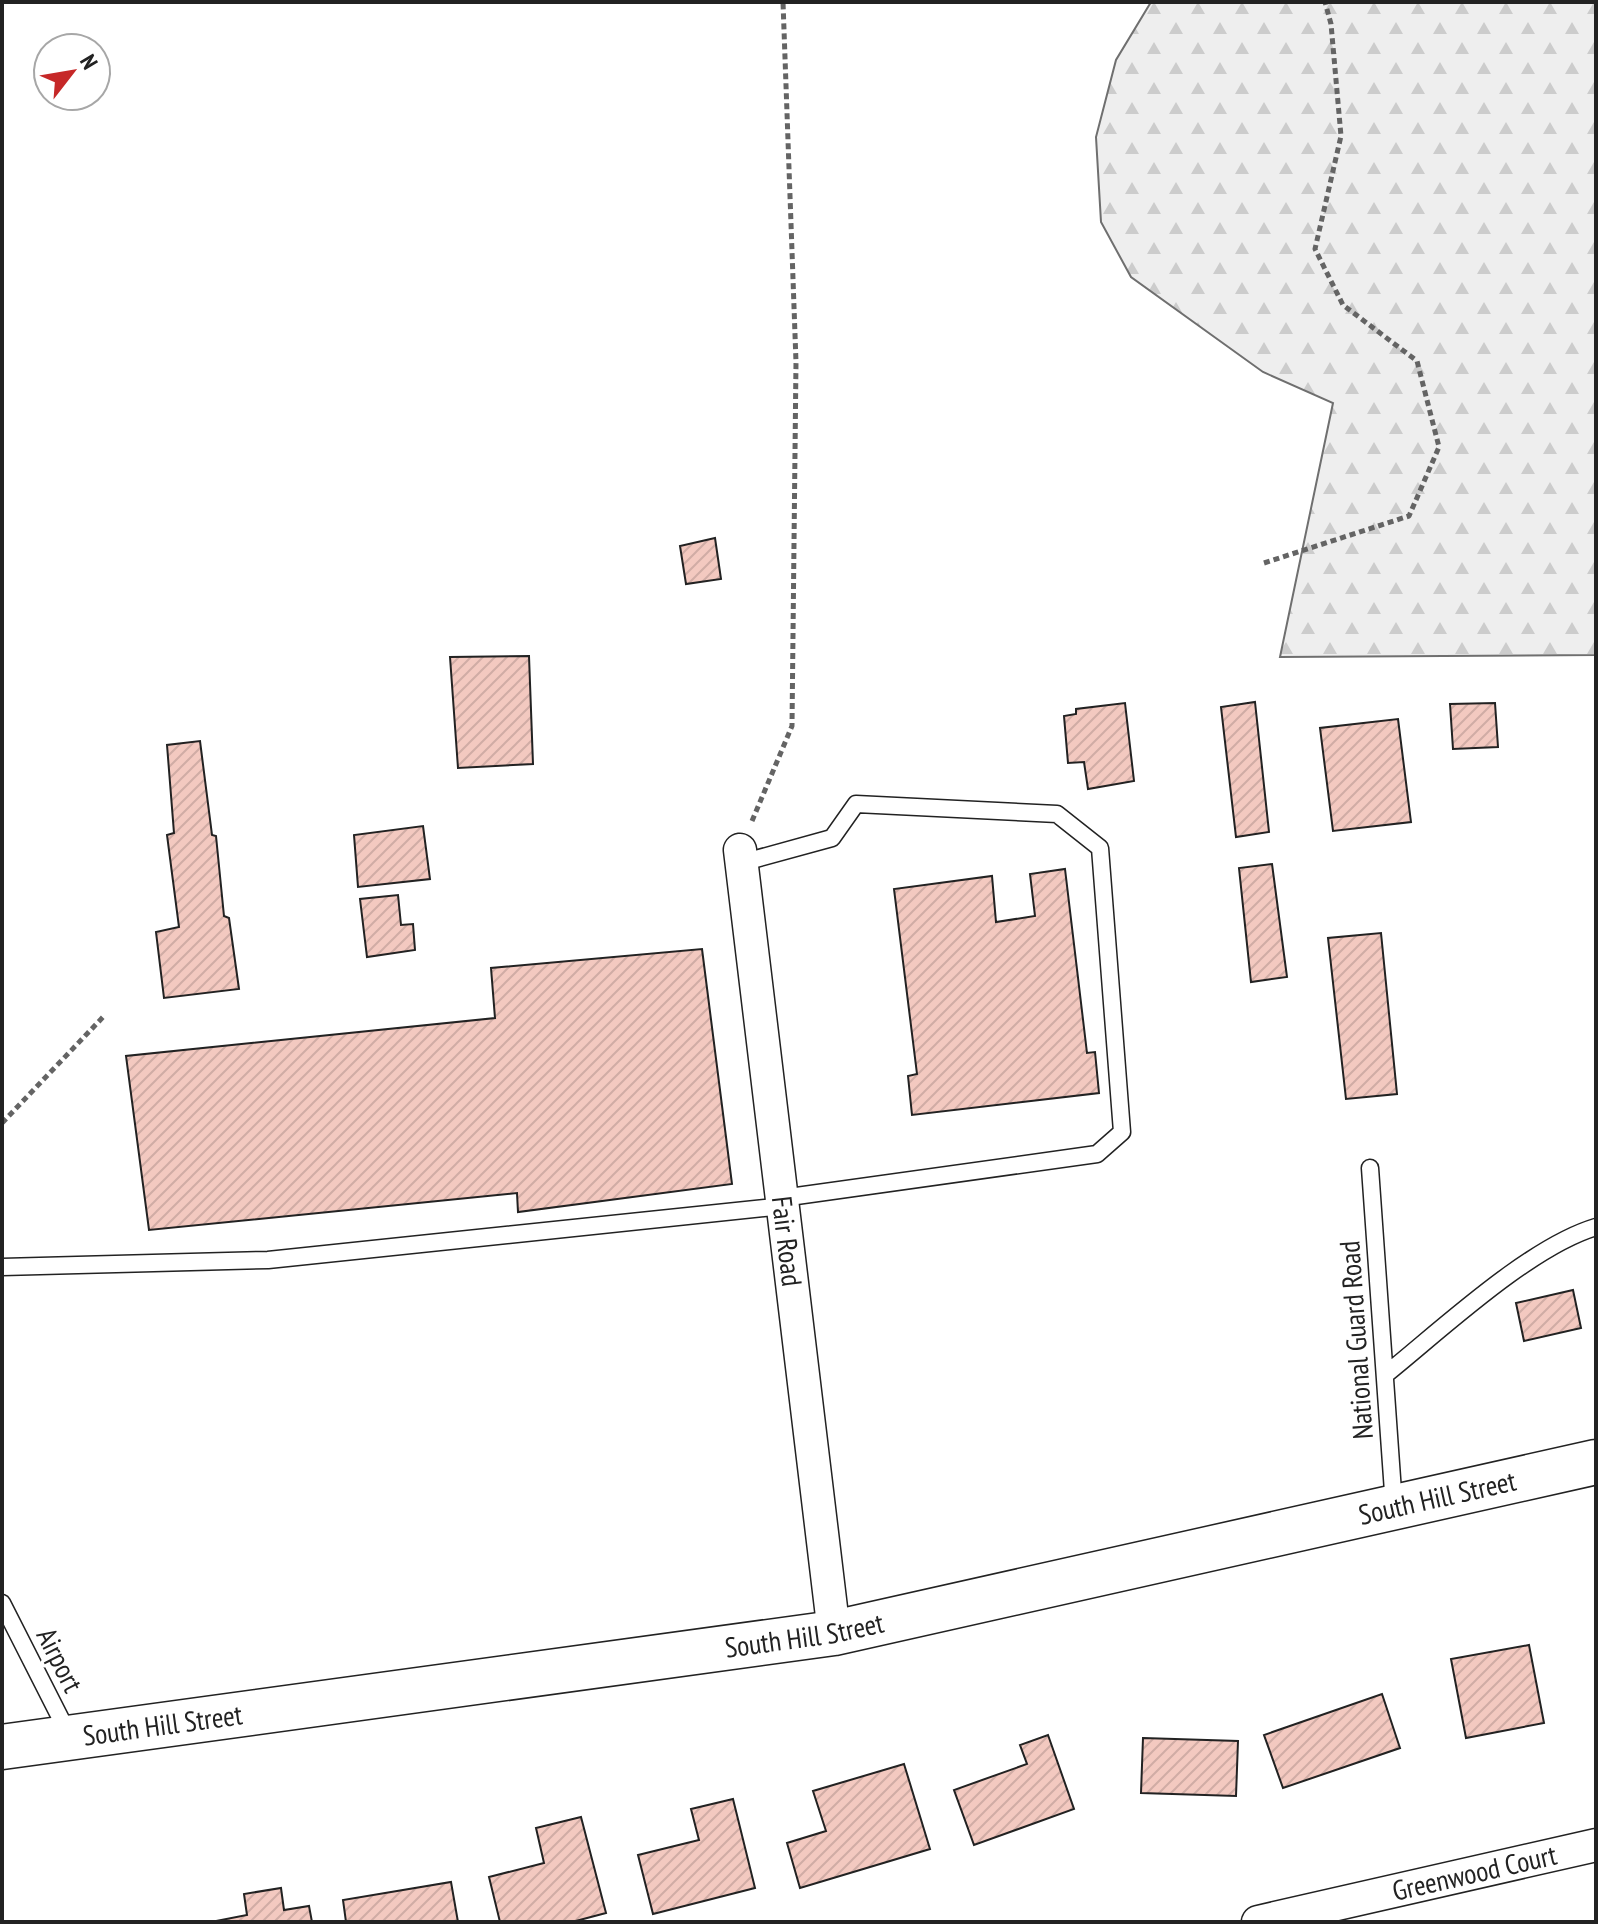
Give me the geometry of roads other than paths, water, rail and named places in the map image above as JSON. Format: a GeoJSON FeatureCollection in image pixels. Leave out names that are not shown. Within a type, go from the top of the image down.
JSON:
{"type":"FeatureCollection","features":[{"type":"Feature","properties":{"kind":"main road","name":"South Hill Street"},"geometry":{"type":"LineString","coordinates":[[2,1747],[71,1740],[834,1633],[1596,1462]]}},
{"type":"Feature","properties":{"kind":"street","name":"Fair Road"},"geometry":{"type":"LineString","coordinates":[[741,856],[834,1633]]}},
{"type":"Feature","properties":{"kind":"street","name":"Greenwood Court"},"geometry":{"type":"LineString","coordinates":[[1279,1920],[1596,1845]]}},
{"type":"Feature","properties":{"kind":"lane"},"geometry":{"type":"LineString","coordinates":[[2,1267],[268,1260],[782,1202],[1097,1154],[1122,1132],[1100,848],[1057,814],[856,804],[832,838],[741,856]]}},
{"type":"Feature","properties":{"kind":"lane","name":"National Guard Road"},"geometry":{"type":"LineString","coordinates":[[1370,1168],[1394,1507]]}},
{"type":"Feature","properties":{"kind":"lane"},"geometry":{"type":"LineString","coordinates":[[1385,1375],[1494,1287],[1572,1235],[1596,1227]]}},
{"type":"Feature","properties":{"kind":"lane","name":"Airport"},"geometry":{"type":"LineString","coordinates":[[2,1603],[71,1740]]}}]}
